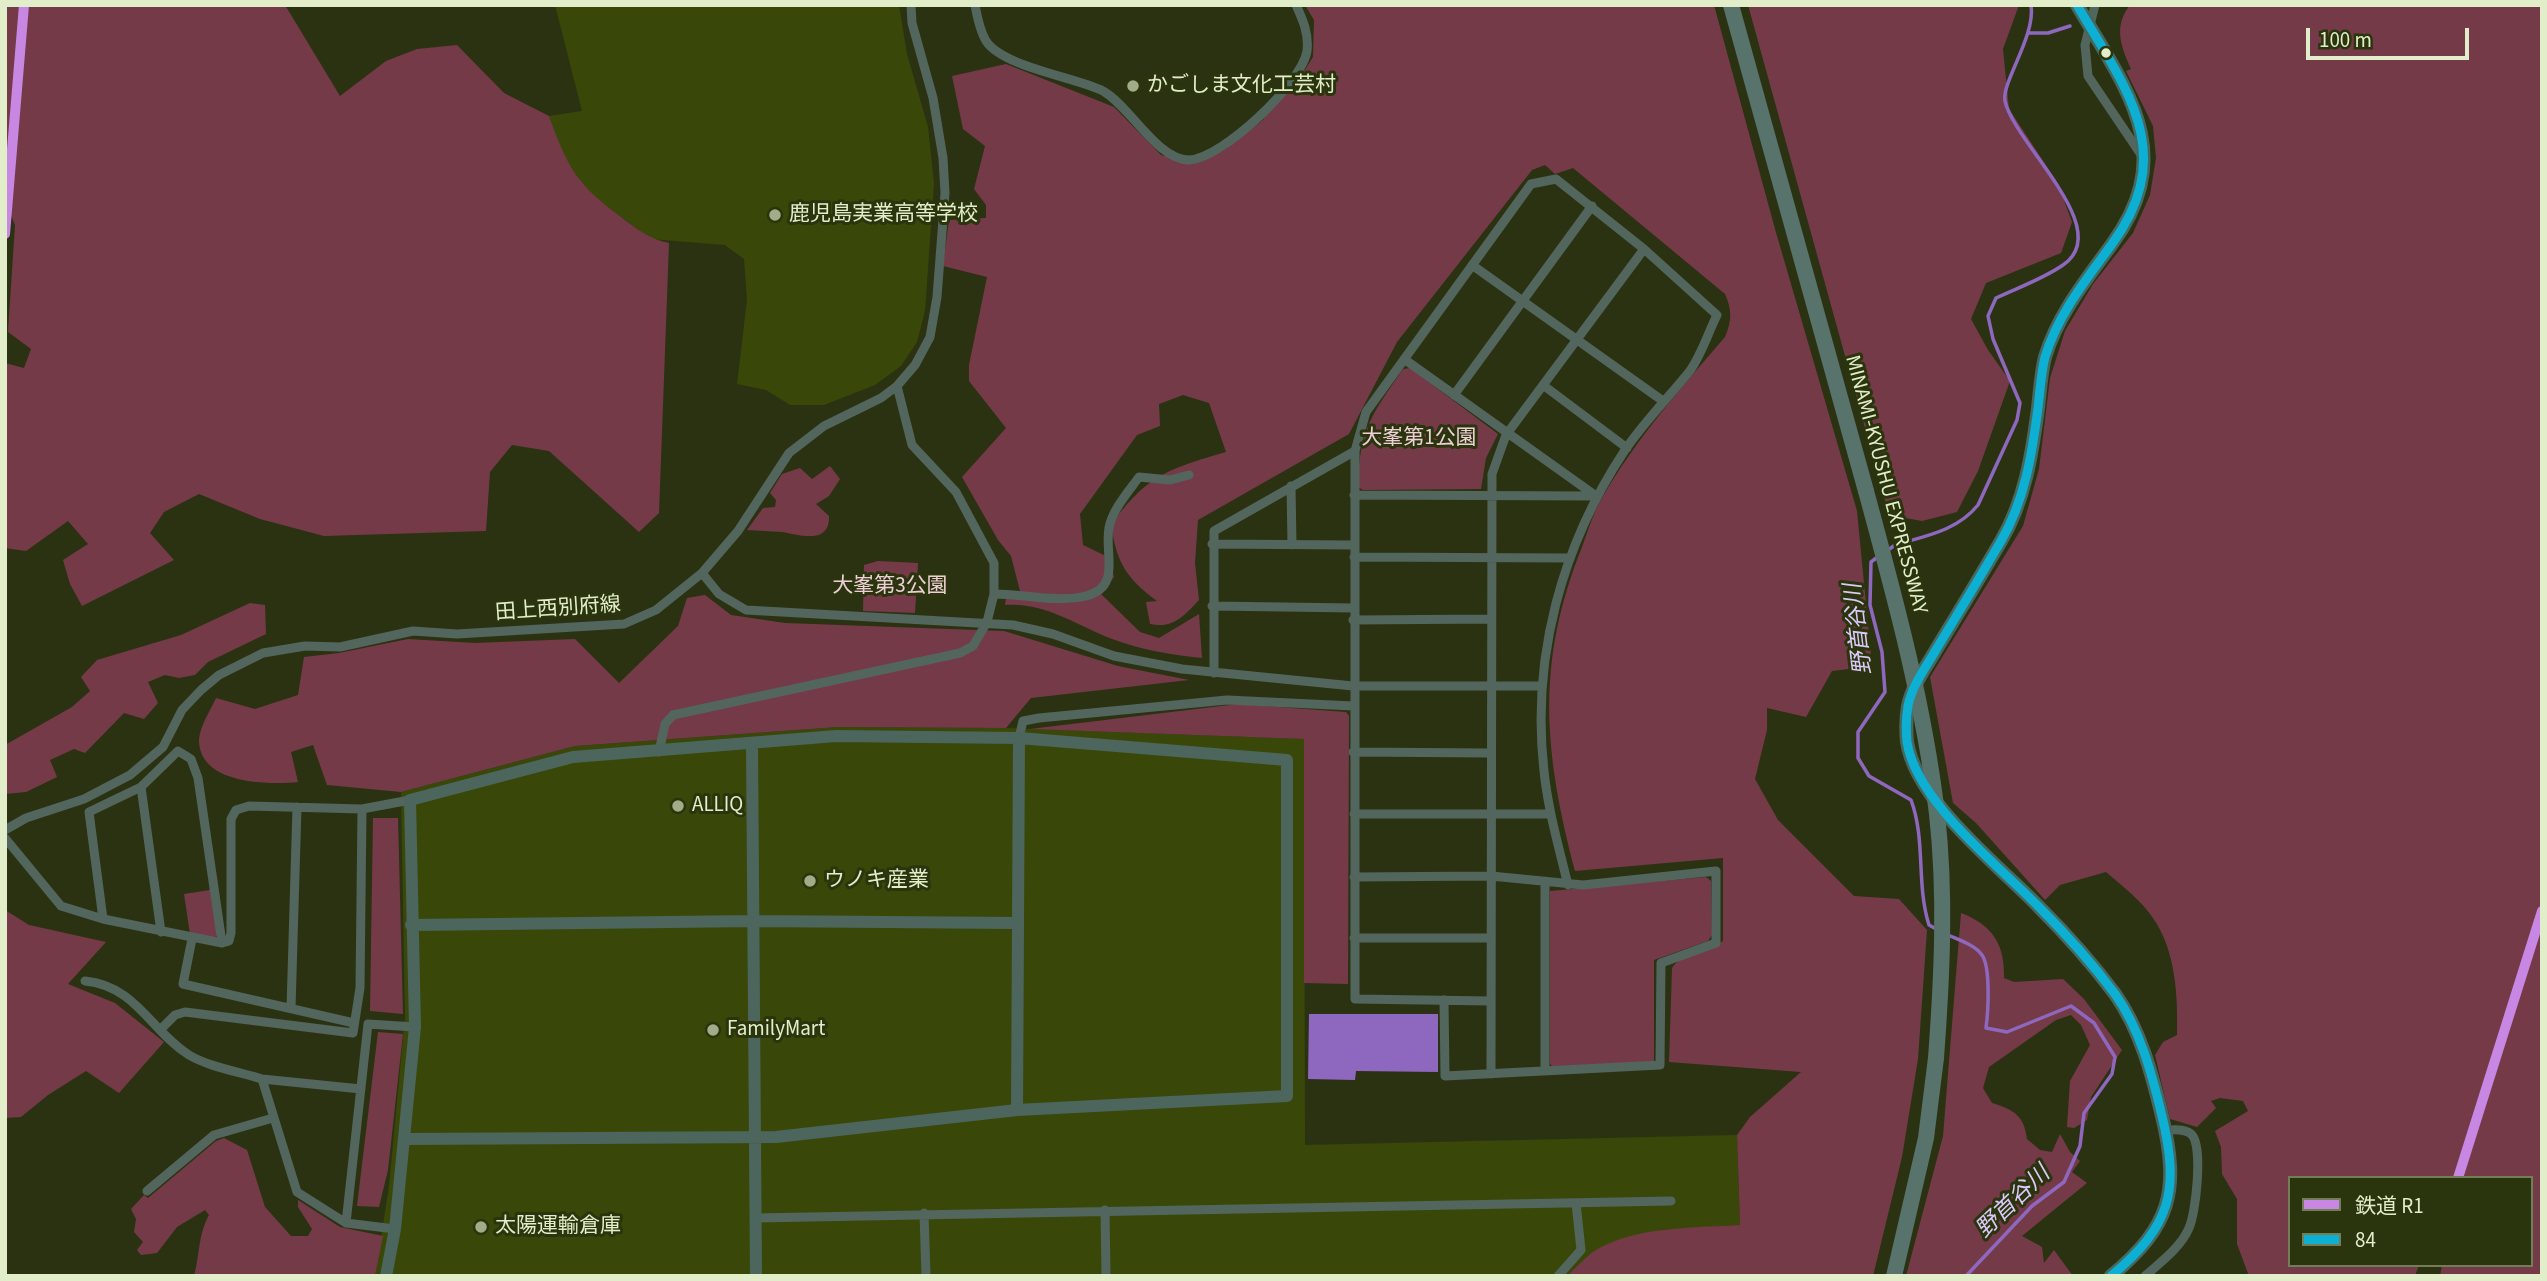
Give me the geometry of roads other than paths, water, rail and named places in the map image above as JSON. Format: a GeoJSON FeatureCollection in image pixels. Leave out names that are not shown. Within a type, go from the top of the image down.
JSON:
{"type":"FeatureCollection","features":[{"type":"Feature","properties":{"kind":"highway","name":"MINAMI-KYUSHU EXPRESSWAY"},"geometry":{"type":"LineString","coordinates":[[1731,5],[1899,613],[1928,748],[1937,816],[1943,948],[1936,1059],[1926,1138],[1894,1276]]}},
{"type":"Feature","properties":{"kind":"main road"},"geometry":{"type":"LineString","coordinates":[[2077,5],[2136,114],[2145,159],[2143,180],[2131,213],[2069,304],[2051,341],[2044,362],[2031,458],[2011,524],[1914,687],[1906,722],[1913,764],[1937,803],[2041,909],[2116,995],[2139,1038],[2166,1130],[2172,1177],[2166,1209],[2152,1237],[2111,1276]]}},
{"type":"Feature","properties":{"kind":"street","name":"田上西別府線"},"geometry":{"type":"LineString","coordinates":[[5,831],[26,818],[84,799],[130,775],[163,747],[183,710],[201,690],[219,675],[263,653],[305,646],[340,647],[413,631],[457,634],[625,624],[656,610],[702,573],[737,531],[789,453],[824,426],[881,398],[897,386],[924,351],[935,318],[945,192],[939,128],[917,47],[911,5]]}},
{"type":"Feature","properties":{"kind":"street"},"geometry":{"type":"LineString","coordinates":[[975,5],[986,42],[1002,54],[1104,92],[1170,155],[1190,160],[1216,151],[1289,88],[1307,51],[1306,26],[1296,5]]}},
{"type":"Feature","properties":{"kind":"street"},"geometry":{"type":"LineString","coordinates":[[2095,5],[2088,25],[2084,60],[2088,76],[2145,159]]}},
{"type":"Feature","properties":{"kind":"street"},"geometry":{"type":"LineString","coordinates":[[1491,1001],[1354,999],[1354,451],[1366,412],[1531,184],[1556,179],[1644,249],[1717,315],[1691,370],[1627,448],[1596,496],[1569,558],[1544,648],[1541,686],[1544,771],[1550,814],[1568,886]]}},
{"type":"Feature","properties":{"kind":"street"},"geometry":{"type":"LineString","coordinates":[[1454,396],[1592,206]]}},
{"type":"Feature","properties":{"kind":"street"},"geometry":{"type":"LineString","coordinates":[[1491,1074],[1492,474],[1506,435],[1644,249]]}},
{"type":"Feature","properties":{"kind":"street"},"geometry":{"type":"LineString","coordinates":[[1472,265],[1663,401]]}},
{"type":"Feature","properties":{"kind":"street"},"geometry":{"type":"LineString","coordinates":[[1404,359],[1506,435],[1596,496]]}},
{"type":"Feature","properties":{"kind":"street"},"geometry":{"type":"LineString","coordinates":[[659,752],[665,723],[673,715],[960,653],[973,646],[987,622],[994,594],[994,563],[956,492],[912,445],[897,386]]}},
{"type":"Feature","properties":{"kind":"street"},"geometry":{"type":"LineString","coordinates":[[1543,386],[1627,448]]}},
{"type":"Feature","properties":{"kind":"street"},"geometry":{"type":"LineString","coordinates":[[1213,673],[1214,531],[1354,451]]}},
{"type":"Feature","properties":{"kind":"street"},"geometry":{"type":"LineString","coordinates":[[994,594],[1072,598],[1098,591],[1108,580],[1111,569],[1109,527],[1139,477],[1170,480],[1189,475]]}},
{"type":"Feature","properties":{"kind":"street"},"geometry":{"type":"LineString","coordinates":[[1291,486],[1292,545]]}},
{"type":"Feature","properties":{"kind":"street"},"geometry":{"type":"LineString","coordinates":[[1354,495],[1596,496]]}},
{"type":"Feature","properties":{"kind":"street"},"geometry":{"type":"LineString","coordinates":[[1212,544],[1354,545]]}},
{"type":"Feature","properties":{"kind":"street"},"geometry":{"type":"LineString","coordinates":[[1354,557],[1569,558]]}},
{"type":"Feature","properties":{"kind":"street"},"geometry":{"type":"LineString","coordinates":[[702,573],[732,604],[753,611],[987,622],[1042,632],[1152,665],[1353,686],[1541,686]]}},
{"type":"Feature","properties":{"kind":"street"},"geometry":{"type":"LineString","coordinates":[[1212,606],[1354,608]]}},
{"type":"Feature","properties":{"kind":"street"},"geometry":{"type":"LineString","coordinates":[[1353,620],[1491,619]]}},
{"type":"Feature","properties":{"kind":"street"},"geometry":{"type":"LineString","coordinates":[[1017,1110],[1018,738],[1019,726],[1023,721],[1227,700],[1353,706]]}},
{"type":"Feature","properties":{"kind":"street"},"geometry":{"type":"LineString","coordinates":[[5,838],[61,906],[103,919],[222,943],[229,941],[231,933],[231,819],[236,810],[249,806],[362,808],[410,800],[573,757],[836,736],[1018,738],[1287,760],[1287,1096],[1017,1110],[776,1137],[404,1139]]}},
{"type":"Feature","properties":{"kind":"street"},"geometry":{"type":"LineString","coordinates":[[752,744],[756,1276]]}},
{"type":"Feature","properties":{"kind":"street"},"geometry":{"type":"LineString","coordinates":[[103,919],[89,812],[141,786],[178,751],[191,760],[198,778],[222,943]]}},
{"type":"Feature","properties":{"kind":"street"},"geometry":{"type":"LineString","coordinates":[[1353,752],[1490,753]]}},
{"type":"Feature","properties":{"kind":"street"},"geometry":{"type":"LineString","coordinates":[[141,786],[161,932]]}},
{"type":"Feature","properties":{"kind":"street"},"geometry":{"type":"LineString","coordinates":[[386,1276],[395,1229],[415,1027],[410,800]]}},
{"type":"Feature","properties":{"kind":"street"},"geometry":{"type":"LineString","coordinates":[[291,1008],[297,807]]}},
{"type":"Feature","properties":{"kind":"street"},"geometry":{"type":"LineString","coordinates":[[160,1030],[175,1016],[185,1012],[353,1033],[360,988],[362,808]]}},
{"type":"Feature","properties":{"kind":"street"},"geometry":{"type":"LineString","coordinates":[[1354,814],[1550,814]]}},
{"type":"Feature","properties":{"kind":"street"},"geometry":{"type":"LineString","coordinates":[[1354,877],[1491,876],[1568,886],[1716,872],[1716,943],[1661,963],[1660,1065],[1445,1076],[1444,1000]]}},
{"type":"Feature","properties":{"kind":"street"},"geometry":{"type":"LineString","coordinates":[[1545,883],[1545,1071]]}},
{"type":"Feature","properties":{"kind":"street"},"geometry":{"type":"LineString","coordinates":[[411,925],[754,921],[1016,923]]}},
{"type":"Feature","properties":{"kind":"street"},"geometry":{"type":"LineString","coordinates":[[1354,938],[1492,938]]}},
{"type":"Feature","properties":{"kind":"street"},"geometry":{"type":"LineString","coordinates":[[192,939],[183,984],[354,1023]]}},
{"type":"Feature","properties":{"kind":"street"},"geometry":{"type":"LineString","coordinates":[[85,981],[101,983],[127,995],[160,1030],[191,1056],[262,1079],[361,1089]]}},
{"type":"Feature","properties":{"kind":"street"},"geometry":{"type":"LineString","coordinates":[[346,1223],[368,1024],[415,1027]]}},
{"type":"Feature","properties":{"kind":"street"},"geometry":{"type":"LineString","coordinates":[[262,1079],[297,1192],[346,1223],[395,1229]]}},
{"type":"Feature","properties":{"kind":"street"},"geometry":{"type":"LineString","coordinates":[[147,1191],[214,1135],[273,1118]]}},
{"type":"Feature","properties":{"kind":"street"},"geometry":{"type":"LineString","coordinates":[[2145,1276],[2180,1244],[2190,1227],[2196,1202],[2196,1146],[2193,1136],[2183,1130],[2166,1130]]}},
{"type":"Feature","properties":{"kind":"street"},"geometry":{"type":"LineString","coordinates":[[755,1217],[1671,1201]]}},
{"type":"Feature","properties":{"kind":"street"},"geometry":{"type":"LineString","coordinates":[[1558,1276],[1581,1250],[1576,1203]]}},
{"type":"Feature","properties":{"kind":"street"},"geometry":{"type":"LineString","coordinates":[[1105,1210],[1106,1276]]}},
{"type":"Feature","properties":{"kind":"street"},"geometry":{"type":"LineString","coordinates":[[924,1213],[926,1276]]}},
{"type":"Feature","properties":{"kind":"waterway","name":"野首谷川"},"geometry":{"type":"LineString","coordinates":[[1888,550],[1895,545],[1950,527],[1970,514],[1978,505],[2017,420],[2020,403],[1993,339],[1988,316],[1996,298],[2055,270],[2063,265],[2076,249],[2078,230],[2071,209],[2013,119],[2005,101],[2008,83],[2028,31],[2031,5]]}},
{"type":"Feature","properties":{"kind":"waterway"},"geometry":{"type":"LineString","coordinates":[[2029,33],[2048,33],[2070,26]]}},
{"type":"Feature","properties":{"kind":"waterway","name":"野首谷川"},"geometry":{"type":"LineString","coordinates":[[1879,556],[1871,562],[1870,605],[1882,652],[1885,692],[1858,732],[1858,758],[1869,776],[1911,800],[1916,815],[1925,909],[1929,925],[1938,930]]}},
{"type":"Feature","properties":{"kind":"waterway","name":"野首谷川"},"geometry":{"type":"LineString","coordinates":[[1948,935],[1975,948],[1985,961],[1988,991],[1986,1028],[2007,1032],[2071,1006],[2094,1023],[2115,1057],[2112,1074],[2084,1113],[2080,1146],[2064,1182],[2032,1206],[1966,1276]]}},
{"type":"Feature","properties":{"kind":"rail line","name":"R1"},"geometry":{"type":"LineString","coordinates":[[5,234],[24,5]]}},
{"type":"Feature","properties":{"kind":"rail line","name":"R1"},"geometry":{"type":"LineString","coordinates":[[2459,1176],[2542,911]]}},
{"type":"Feature","properties":{"kind":"place","name":"かごしま文化工芸村"},"geometry":{"type":"Point","coordinates":[1133,86]}},
{"type":"Feature","properties":{"kind":"place","name":"鹿児島実業高等学校"},"geometry":{"type":"Point","coordinates":[775,215]}},
{"type":"Feature","properties":{"kind":"place","name":"ALLIQ"},"geometry":{"type":"Point","coordinates":[678,806]}},
{"type":"Feature","properties":{"kind":"place","name":"ウノキ産業"},"geometry":{"type":"Point","coordinates":[810,881]}},
{"type":"Feature","properties":{"kind":"place","name":"FamilyMart"},"geometry":{"type":"Point","coordinates":[713,1030]}},
{"type":"Feature","properties":{"kind":"place","name":"太陽運輸倉庫"},"geometry":{"type":"Point","coordinates":[481,1227]}},
{"type":"Feature","properties":{"kind":"park label","name":"大峯第1公園"},"geometry":{"type":"Point","coordinates":[1419,439]}},
{"type":"Feature","properties":{"kind":"park label","name":"大峯第3公園"},"geometry":{"type":"Point","coordinates":[890,587]}}]}
